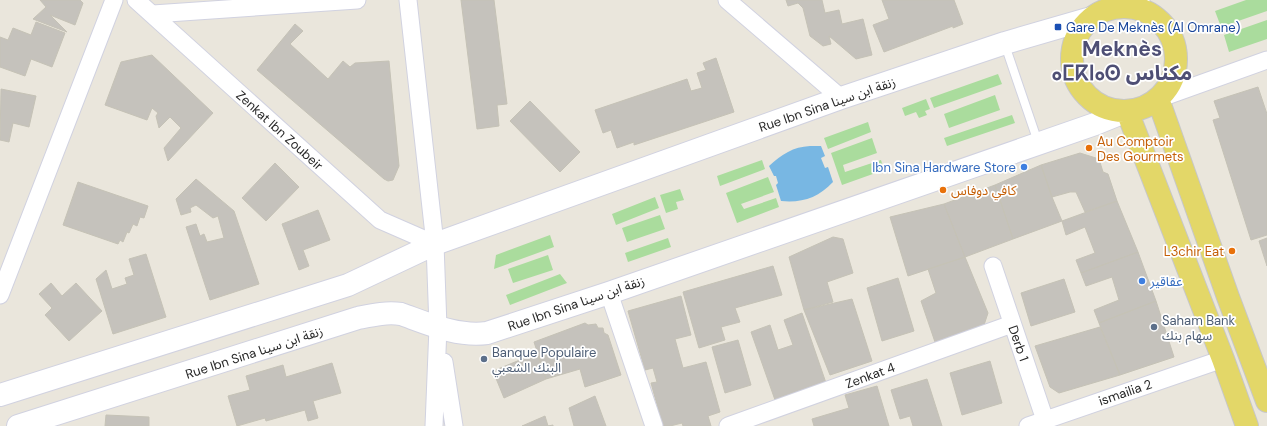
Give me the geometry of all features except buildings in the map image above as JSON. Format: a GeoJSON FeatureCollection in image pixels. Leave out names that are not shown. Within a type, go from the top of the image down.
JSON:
{"type":"FeatureCollection","features":[{"type":"Feature","properties":{"kind":"main road"},"geometry":{"type":"LineString","coordinates":[[1130,4],[1151,14],[1164,24],[1172,38],[1176,55],[1175,71],[1169,86],[1158,99],[1143,107],[1127,111],[1111,109],[1096,102],[1084,92],[1076,77],[1072,62],[1074,45],[1088,9],[1106,10],[1130,4]]}},
{"type":"Feature","properties":{"kind":"main road","name":"Rue Ibn Sina زنقة ابن سينا"},"geometry":{"type":"LineString","coordinates":[[0,395],[348,285],[435,244],[841,98],[1005,43],[1088,9]]}},
{"type":"Feature","properties":{"kind":"main road"},"geometry":{"type":"LineString","coordinates":[[1158,99],[1228,297],[1267,401]]}},
{"type":"Feature","properties":{"kind":"main road","name":"Rue Ibn Sina زنقة ابن سينا"},"geometry":{"type":"LineString","coordinates":[[18,426],[358,318],[381,314],[401,314],[462,334],[474,335],[488,333],[608,293],[1038,142],[1095,124],[1127,111]]}},
{"type":"Feature","properties":{"kind":"main road"},"geometry":{"type":"LineString","coordinates":[[1127,111],[1223,359],[1247,426]]}},
{"type":"Feature","properties":{"kind":"street"},"geometry":{"type":"LineString","coordinates":[[0,295],[114,0]]}},
{"type":"Feature","properties":{"kind":"street","name":"Zenkat Ibn Zoubeir"},"geometry":{"type":"LineString","coordinates":[[136,0],[380,220],[435,244]]}},
{"type":"Feature","properties":{"kind":"street"},"geometry":{"type":"LineString","coordinates":[[153,14],[357,0]]}},
{"type":"Feature","properties":{"kind":"street"},"geometry":{"type":"LineString","coordinates":[[408,0],[435,244],[438,327],[434,426]]}},
{"type":"Feature","properties":{"kind":"street"},"geometry":{"type":"LineString","coordinates":[[728,0],[841,98]]}},
{"type":"Feature","properties":{"kind":"street"},"geometry":{"type":"LineString","coordinates":[[1158,99],[1267,60]]}},
{"type":"Feature","properties":{"kind":"street","name":"Derb 1"},"geometry":{"type":"LineString","coordinates":[[993,266],[1045,420]]}},
{"type":"Feature","properties":{"kind":"street"},"geometry":{"type":"LineString","coordinates":[[608,293],[654,426]]}},
{"type":"Feature","properties":{"kind":"street","name":"Zenkat 4"},"geometry":{"type":"LineString","coordinates":[[728,426],[1012,324]]}},
{"type":"Feature","properties":{"kind":"street"},"geometry":{"type":"LineString","coordinates":[[438,327],[454,426]]}},
{"type":"Feature","properties":{"kind":"street","name":"ismailia 2"},"geometry":{"type":"LineString","coordinates":[[1028,426],[1223,359]]}},
{"type":"Feature","properties":{"kind":"lane"},"geometry":{"type":"LineString","coordinates":[[1005,43],[1038,142]]}},
{"type":"Feature","properties":{"kind":"green space"},"geometry":{"type":"Polygon","coordinates":[[[1246,0],[1267,0],[1267,11],[1221,27],[1215,11],[1246,0]]]}},
{"type":"Feature","properties":{"kind":"green space"},"geometry":{"type":"Polygon","coordinates":[[[1267,20],[1267,39],[1229,52],[1224,35],[1267,20]]]}},
{"type":"Feature","properties":{"kind":"green space"},"geometry":{"type":"Polygon","coordinates":[[[998,74],[1002,84],[934,108],[930,98],[998,74]]]}},
{"type":"Feature","properties":{"kind":"green space"},"geometry":{"type":"Polygon","coordinates":[[[995,95],[1000,110],[949,128],[944,114],[995,95]]]}},
{"type":"Feature","properties":{"kind":"green space"},"geometry":{"type":"Polygon","coordinates":[[[926,99],[930,109],[925,111],[927,115],[919,118],[916,112],[905,116],[902,108],[926,99]]]}},
{"type":"Feature","properties":{"kind":"green space"},"geometry":{"type":"Polygon","coordinates":[[[1012,115],[1015,123],[947,146],[944,138],[1012,115]]]}},
{"type":"Feature","properties":{"kind":"green space"},"geometry":{"type":"Polygon","coordinates":[[[868,122],[871,132],[828,149],[824,138],[868,122]]]}},
{"type":"Feature","properties":{"kind":"green space"},"geometry":{"type":"Polygon","coordinates":[[[872,138],[877,153],[843,165],[845,172],[881,160],[884,170],[842,185],[831,153],[872,138]]]}},
{"type":"Feature","properties":{"kind":"green space"},"geometry":{"type":"Polygon","coordinates":[[[762,160],[765,169],[720,186],[717,176],[762,160]]]}},
{"type":"Feature","properties":{"kind":"green space"},"geometry":{"type":"Polygon","coordinates":[[[768,177],[774,192],[741,204],[744,209],[776,198],[779,207],[737,223],[726,193],[768,177]]]}},
{"type":"Feature","properties":{"kind":"green space"},"geometry":{"type":"Polygon","coordinates":[[[680,189],[684,200],[676,202],[678,209],[666,213],[660,195],[680,189]]]}},
{"type":"Feature","properties":{"kind":"green space"},"geometry":{"type":"Polygon","coordinates":[[[655,197],[659,208],[616,225],[612,214],[655,197]]]}},
{"type":"Feature","properties":{"kind":"green space"},"geometry":{"type":"Polygon","coordinates":[[[660,215],[665,229],[627,242],[622,228],[660,215]]]}},
{"type":"Feature","properties":{"kind":"green space"},"geometry":{"type":"Polygon","coordinates":[[[550,235],[554,247],[494,269],[496,255],[550,235]]]}},
{"type":"Feature","properties":{"kind":"green space"},"geometry":{"type":"Polygon","coordinates":[[[668,238],[671,247],[628,262],[625,253],[668,238]]]}},
{"type":"Feature","properties":{"kind":"green space"},"geometry":{"type":"Polygon","coordinates":[[[548,255],[553,270],[513,283],[508,269],[548,255]]]}},
{"type":"Feature","properties":{"kind":"green space"},"geometry":{"type":"Polygon","coordinates":[[[560,274],[567,283],[510,305],[506,295],[560,274]]]}},
{"type":"Feature","properties":{"kind":"water"},"geometry":{"type":"Polygon","coordinates":[[[821,146],[825,156],[821,158],[825,168],[828,167],[833,182],[815,196],[803,200],[781,201],[776,185],[778,183],[776,176],[774,176],[769,166],[788,152],[798,148],[821,146]]]}},
{"type":"Feature","properties":{"kind":"place","name":"Gare De Meknès (Al Omrane)"},"geometry":{"type":"Point","coordinates":[1058,27]}},
{"type":"Feature","properties":{"kind":"place","name":"Au Comptoir Des Gourmets"},"geometry":{"type":"Point","coordinates":[1089,148]}},
{"type":"Feature","properties":{"kind":"place","name":"Ibn Sina Hardware Store"},"geometry":{"type":"Point","coordinates":[1024,167]}},
{"type":"Feature","properties":{"kind":"place","name":"كافي دوفاس"},"geometry":{"type":"Point","coordinates":[943,190]}},
{"type":"Feature","properties":{"kind":"place","name":"L3chir Eat"},"geometry":{"type":"Point","coordinates":[1232,251]}},
{"type":"Feature","properties":{"kind":"place","name":"عقاقير"},"geometry":{"type":"Point","coordinates":[1142,281]}},
{"type":"Feature","properties":{"kind":"place","name":"Saham Bank سهام بنك"},"geometry":{"type":"Point","coordinates":[1154,327]}},
{"type":"Feature","properties":{"kind":"place","name":"Banque Populaire البنك الشعبي"},"geometry":{"type":"Point","coordinates":[484,359]}},
{"type":"Feature","properties":{"kind":"district","name":"Meknès ⴰⵎⴽⵏⴰⵙ مكناس"},"geometry":{"type":"Point","coordinates":[1122,61]}}]}
